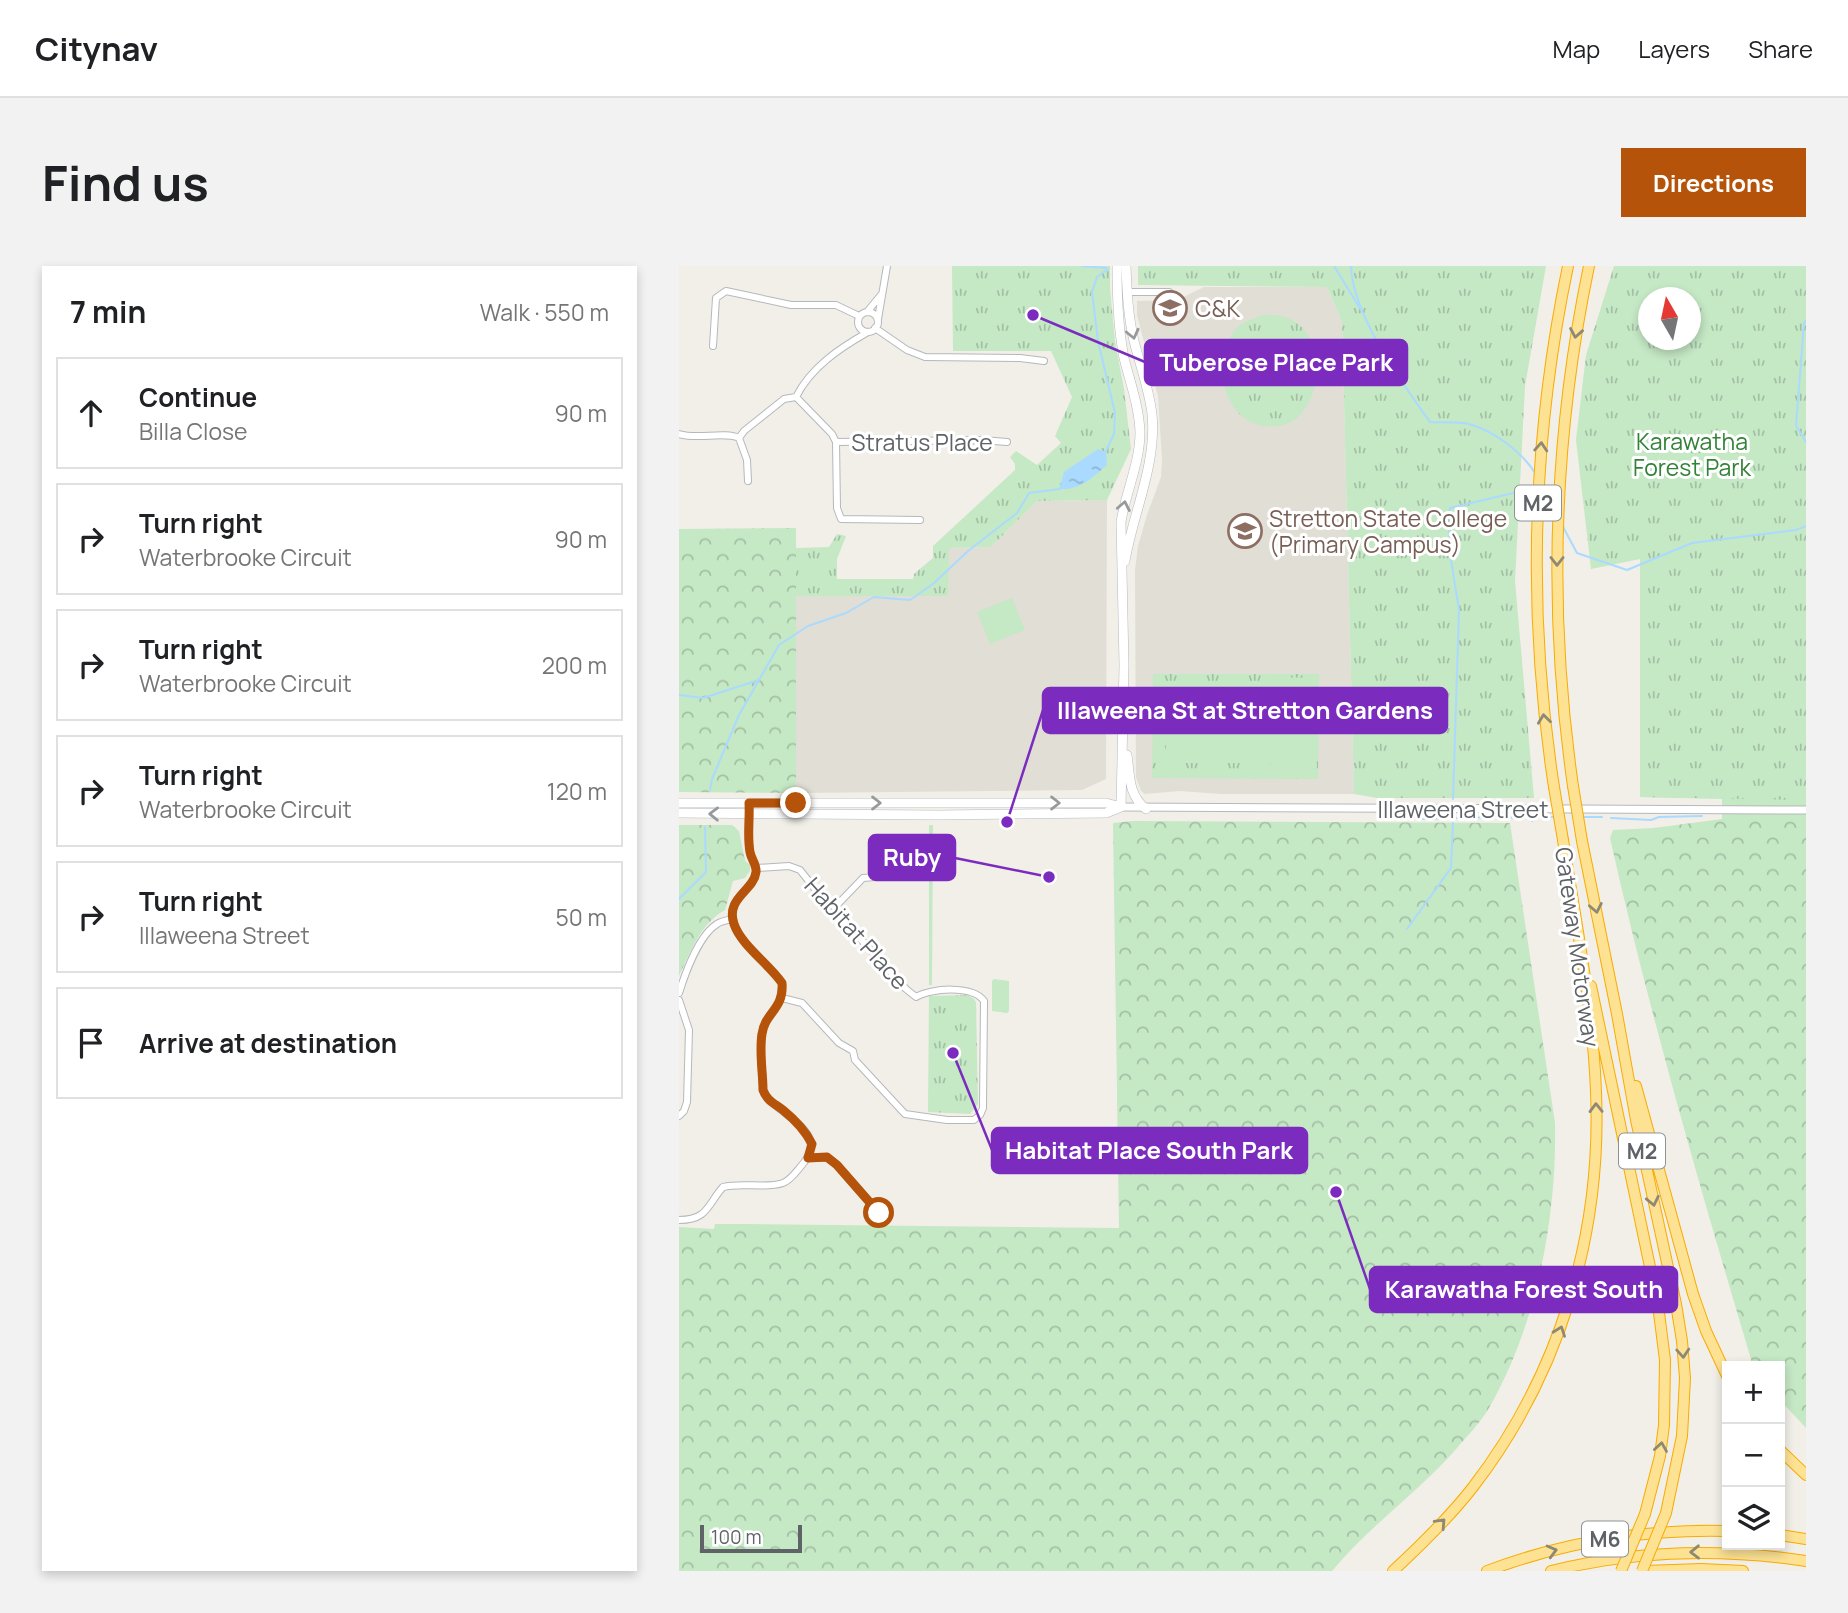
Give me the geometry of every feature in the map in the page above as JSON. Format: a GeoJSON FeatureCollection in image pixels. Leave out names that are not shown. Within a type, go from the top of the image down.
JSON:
{"type":"FeatureCollection","features":[{"type":"Feature","properties":{"kind":"highway","name":"Gateway Motorway"},"geometry":{"type":"LineString","coordinates":[[1392,1571],[1454,1510],[1511,1433],[1542,1374],[1569,1305],[1588,1229],[1594,1185],[1597,1129],[1594,1060],[1540,677],[1536,588],[1538,493],[1544,417],[1557,320],[1568,266]]}},
{"type":"Feature","properties":{"kind":"highway","name":"Gateway Motorway"},"geometry":{"type":"LineString","coordinates":[[1589,266],[1564,419],[1557,522],[1561,685],[1573,786],[1636,1120],[1677,1304],[1685,1378],[1682,1436],[1665,1513],[1644,1571]]}},
{"type":"Feature","properties":{"kind":"highway"},"geometry":{"type":"LineString","coordinates":[[1578,933],[1584,947],[1662,1332],[1666,1395],[1660,1456],[1645,1514],[1621,1571]]}},
{"type":"Feature","properties":{"kind":"highway"},"geometry":{"type":"LineString","coordinates":[[1617,1014],[1624,1030],[1645,1121],[1693,1294],[1722,1365]]}},
{"type":"Feature","properties":{"kind":"highway"},"geometry":{"type":"LineString","coordinates":[[1785,1455],[1806,1475]]}},
{"type":"Feature","properties":{"kind":"highway","name":"M6"},"geometry":{"type":"LineString","coordinates":[[1487,1571],[1535,1555],[1602,1540],[1672,1532],[1722,1531]]}},
{"type":"Feature","properties":{"kind":"highway"},"geometry":{"type":"LineString","coordinates":[[1785,1536],[1806,1539]]}},
{"type":"Feature","properties":{"kind":"highway","name":"M6"},"geometry":{"type":"LineString","coordinates":[[1551,1571],[1634,1555],[1685,1552],[1745,1553],[1806,1561]]}},
{"type":"Feature","properties":{"kind":"highway"},"geometry":{"type":"LineString","coordinates":[[1644,1571],[1743,1571]]}},
{"type":"Feature","properties":{"kind":"main road"},"geometry":{"type":"LineString","coordinates":[[1117,266],[1121,336],[1140,435],[1137,462],[1121,522],[1121,807]]}},
{"type":"Feature","properties":{"kind":"main road"},"geometry":{"type":"LineString","coordinates":[[1122,573],[1133,520],[1143,490],[1151,450],[1152,423],[1145,377],[1129,319],[1126,266]]}},
{"type":"Feature","properties":{"kind":"main road"},"geometry":{"type":"LineString","coordinates":[[1123,736],[1130,783],[1137,800],[1146,808]]}},
{"type":"Feature","properties":{"kind":"main road","name":"Illaweena Street"},"geometry":{"type":"LineString","coordinates":[[679,803],[1105,803],[1121,807]]}},
{"type":"Feature","properties":{"kind":"main road"},"geometry":{"type":"LineString","coordinates":[[808,803],[814,815]]}},
{"type":"Feature","properties":{"kind":"main road"},"geometry":{"type":"LineString","coordinates":[[938,803],[938,815]]}},
{"type":"Feature","properties":{"kind":"main road","name":"Illaweena Street"},"geometry":{"type":"LineString","coordinates":[[679,813],[1106,813],[1121,807]]}},
{"type":"Feature","properties":{"kind":"street"},"geometry":{"type":"LineString","coordinates":[[796,397],[803,383],[849,342],[876,328],[887,266]]}},
{"type":"Feature","properties":{"kind":"street"},"geometry":{"type":"LineString","coordinates":[[713,346],[714,305],[716,298],[726,292],[790,305],[837,305],[859,316]]}},
{"type":"Feature","properties":{"kind":"street"},"geometry":{"type":"LineString","coordinates":[[1128,292],[1169,292]]}},
{"type":"Feature","properties":{"kind":"street"},"geometry":{"type":"LineString","coordinates":[[859,316],[867,312],[882,294]]}},
{"type":"Feature","properties":{"kind":"street"},"geometry":{"type":"LineString","coordinates":[[867,312],[875,315],[878,320]]}},
{"type":"Feature","properties":{"kind":"street"},"geometry":{"type":"LineString","coordinates":[[849,342],[858,325],[859,316]]}},
{"type":"Feature","properties":{"kind":"street"},"geometry":{"type":"LineString","coordinates":[[858,325],[868,332]]}},
{"type":"Feature","properties":{"kind":"street"},"geometry":{"type":"LineString","coordinates":[[876,328],[907,350],[925,357],[1020,358],[1044,361]]}},
{"type":"Feature","properties":{"kind":"street"},"geometry":{"type":"LineString","coordinates":[[739,438],[744,430],[784,398],[796,397]]}},
{"type":"Feature","properties":{"kind":"street"},"geometry":{"type":"LineString","coordinates":[[796,397],[832,434],[836,442],[837,508],[841,519],[920,520]]}},
{"type":"Feature","properties":{"kind":"street"},"geometry":{"type":"LineString","coordinates":[[679,434],[713,437],[732,435],[739,438],[747,460],[748,481]]}},
{"type":"Feature","properties":{"kind":"street","name":"Stratus Place"},"geometry":{"type":"LineString","coordinates":[[836,442],[1007,442]]}},
{"type":"Feature","properties":{"kind":"street"},"geometry":{"type":"LineString","coordinates":[[679,1220],[700,1217],[708,1211],[723,1187],[735,1184],[780,1184],[790,1179],[808,1158],[812,1144],[807,1133],[781,1108],[766,1098],[763,1090],[762,1033],[782,998],[782,983],[739,935],[733,919],[732,910],[739,895],[755,877],[757,868],[749,850],[749,803]]}},
{"type":"Feature","properties":{"kind":"street","name":"Illaweena Street"},"geometry":{"type":"LineString","coordinates":[[1121,807],[1806,810]]}},
{"type":"Feature","properties":{"kind":"street","name":"Habitat Place"},"geometry":{"type":"LineString","coordinates":[[757,868],[789,866],[800,870],[823,899],[836,906],[847,924],[906,989],[916,996],[926,991],[973,991],[980,995],[984,1001],[983,1108],[980,1115],[974,1120],[947,1120],[905,1114],[855,1060],[853,1051],[839,1043],[802,1003],[782,998]]}},
{"type":"Feature","properties":{"kind":"street"},"geometry":{"type":"LineString","coordinates":[[836,906],[863,878],[887,876]]}},
{"type":"Feature","properties":{"kind":"street"},"geometry":{"type":"LineString","coordinates":[[679,993],[685,974],[707,933],[717,923],[733,919]]}},
{"type":"Feature","properties":{"kind":"street"},"geometry":{"type":"LineString","coordinates":[[679,1000],[689,1030],[687,1102],[679,1116]]}},
{"type":"Feature","properties":{"kind":"street"},"geometry":{"type":"LineString","coordinates":[[808,1158],[827,1157],[879,1213]]}},
{"type":"Feature","properties":{"kind":"shaded area","name":"Stretton State College (Primary Campus)"},"geometry":{"type":"Polygon","coordinates":[[[1204,287],[1327,287],[1342,322],[1354,794],[1221,794],[1180,791],[1145,794],[1141,791],[1136,777],[1135,570],[1138,546],[1161,477],[1162,460],[1158,396],[1137,315],[1137,301],[1177,300],[1204,287]]]}},
{"type":"Feature","properties":{"kind":"shaded area"},"geometry":{"type":"Polygon","coordinates":[[[1107,500],[1106,779],[1082,790],[796,793],[796,596],[948,596],[948,548],[991,547],[1037,501],[1107,500]]]}},
{"type":"Feature","properties":{"kind":"green space"},"geometry":{"type":"Polygon","coordinates":[[[952,266],[1110,266],[1115,342],[1131,449],[1107,500],[1037,501],[991,547],[949,548],[948,596],[796,596],[796,548],[829,547],[837,534],[846,536],[837,559],[837,579],[913,579],[914,574],[933,558],[933,546],[1015,470],[1015,464],[1010,457],[1016,451],[1037,465],[1061,443],[1055,436],[1072,397],[1051,351],[953,351],[952,266]]]}},
{"type":"Feature","properties":{"kind":"green space"},"geometry":{"type":"Polygon","coordinates":[[[1138,266],[1546,266],[1525,386],[1515,581],[1534,798],[1377,798],[1354,794],[1342,322],[1327,287],[1138,285],[1138,266]]]}},
{"type":"Feature","properties":{"kind":"green space","name":"Karawatha Forest Park"},"geometry":{"type":"Polygon","coordinates":[[[1614,266],[1806,266],[1806,800],[1640,797],[1640,559],[1591,569],[1576,440],[1586,355],[1614,266]]]}},
{"type":"Feature","properties":{"kind":"green space"},"geometry":{"type":"Polygon","coordinates":[[[1264,315],[1288,318],[1304,329],[1313,346],[1317,366],[1315,387],[1307,405],[1295,419],[1279,426],[1253,423],[1242,416],[1234,408],[1224,385],[1224,359],[1230,337],[1242,324],[1264,315]]]}},
{"type":"Feature","properties":{"kind":"green space"},"geometry":{"type":"Polygon","coordinates":[[[796,528],[796,793],[679,792],[679,529],[796,528]]]}},
{"type":"Feature","properties":{"kind":"green space"},"geometry":{"type":"Polygon","coordinates":[[[1806,530],[1806,1428],[1785,1405],[1785,1361],[1752,1361],[1659,1037],[1610,838],[1613,830],[1654,828],[1722,819],[1722,799],[1640,797],[1806,530]]]}},
{"type":"Feature","properties":{"kind":"green space"},"geometry":{"type":"Polygon","coordinates":[[[1012,598],[1025,630],[990,644],[977,612],[1012,598]]]}},
{"type":"Feature","properties":{"kind":"green space"},"geometry":{"type":"Polygon","coordinates":[[[1153,674],[1319,674],[1318,779],[1152,778],[1153,674]]]}},
{"type":"Feature","properties":{"kind":"green space"},"geometry":{"type":"Polygon","coordinates":[[[1271,677],[1317,678],[1316,776],[1270,776],[1271,677]]]}},
{"type":"Feature","properties":{"kind":"green space"},"geometry":{"type":"Polygon","coordinates":[[[1166,692],[1267,692],[1267,763],[1166,763],[1166,692]]]}},
{"type":"Feature","properties":{"kind":"green space"},"geometry":{"type":"Polygon","coordinates":[[[1113,823],[1510,823],[1555,1123],[1555,1158],[1548,1232],[1532,1305],[1506,1374],[1487,1412],[1442,1464],[1332,1571],[679,1571],[679,1227],[714,1229],[715,1224],[747,1224],[1119,1228],[1113,823]]]}},
{"type":"Feature","properties":{"kind":"green space"},"geometry":{"type":"Polygon","coordinates":[[[679,825],[732,825],[739,831],[745,861],[750,865],[750,871],[745,878],[733,881],[725,910],[703,930],[679,976],[679,825]]]}},
{"type":"Feature","properties":{"kind":"green space"},"geometry":{"type":"Polygon","coordinates":[[[929,825],[933,825],[932,985],[929,985],[929,825]]]}},
{"type":"Feature","properties":{"kind":"green space"},"geometry":{"type":"Polygon","coordinates":[[[994,979],[1009,981],[1007,1013],[992,1011],[994,979]]]}},
{"type":"Feature","properties":{"kind":"green space"},"geometry":{"type":"Polygon","coordinates":[[[967,995],[976,1002],[978,1104],[970,1114],[928,1112],[929,996],[967,995]]]}},
{"type":"Feature","properties":{"kind":"water"},"geometry":{"type":"Polygon","coordinates":[[[1098,449],[1106,452],[1107,465],[1091,479],[1074,488],[1059,489],[1064,472],[1098,449]]]}},
{"type":"Feature","properties":{"kind":"waterway"},"geometry":{"type":"LineString","coordinates":[[1082,266],[1106,268]]}},
{"type":"Feature","properties":{"kind":"waterway"},"geometry":{"type":"LineString","coordinates":[[1334,266],[1361,310]]}},
{"type":"Feature","properties":{"kind":"waterway"},"geometry":{"type":"LineString","coordinates":[[1351,266],[1354,285],[1369,326],[1393,368],[1430,422],[1464,423],[1478,427],[1515,450],[1535,473]]}},
{"type":"Feature","properties":{"kind":"waterway"},"geometry":{"type":"LineString","coordinates":[[1105,453],[1114,434],[1115,413],[1098,341],[1092,292],[1097,277],[1108,269]]}},
{"type":"Feature","properties":{"kind":"waterway"},"geometry":{"type":"LineString","coordinates":[[1806,321],[1796,426],[1806,442]]}},
{"type":"Feature","properties":{"kind":"waterway"},"geometry":{"type":"LineString","coordinates":[[1453,799],[1459,610],[1449,547],[1450,508],[1534,488]]}},
{"type":"Feature","properties":{"kind":"waterway"},"geometry":{"type":"LineString","coordinates":[[710,790],[712,779],[739,715],[779,645],[808,626],[846,613],[874,597],[910,600],[1017,513],[1029,493],[1060,489]]}},
{"type":"Feature","properties":{"kind":"waterway"},"geometry":{"type":"LineString","coordinates":[[1545,490],[1553,507]]}},
{"type":"Feature","properties":{"kind":"waterway"},"geometry":{"type":"LineString","coordinates":[[1562,525],[1577,553],[1627,570],[1692,543],[1796,530],[1806,526]]}},
{"type":"Feature","properties":{"kind":"waterway"},"geometry":{"type":"LineString","coordinates":[[679,695],[703,698],[759,680]]}},
{"type":"Feature","properties":{"kind":"waterway"},"geometry":{"type":"LineString","coordinates":[[1611,818],[1651,820],[1659,817],[1702,816]]}},
{"type":"Feature","properties":{"kind":"waterway"},"geometry":{"type":"LineString","coordinates":[[1423,819],[1498,817]]}},
{"type":"Feature","properties":{"kind":"waterway"},"geometry":{"type":"LineString","coordinates":[[1507,817],[1515,818]]}},
{"type":"Feature","properties":{"kind":"waterway"},"geometry":{"type":"LineString","coordinates":[[1532,821],[1539,817],[1556,817]]}},
{"type":"Feature","properties":{"kind":"waterway"},"geometry":{"type":"LineString","coordinates":[[1582,817],[1602,817]]}},
{"type":"Feature","properties":{"kind":"waterway"},"geometry":{"type":"LineString","coordinates":[[1407,929],[1451,868],[1453,823]]}},
{"type":"Feature","properties":{"kind":"waterway"},"geometry":{"type":"LineString","coordinates":[[679,899],[706,872],[705,827]]}},
{"type":"Feature","properties":{"kind":"place","name":"C&K"},"geometry":{"type":"Point","coordinates":[1170,308]}},
{"type":"Feature","properties":{"kind":"place","name":"Tuberose Place Park"},"geometry":{"type":"Point","coordinates":[1033,315]}},
{"type":"Feature","properties":{"kind":"place","name":"Stretton State College (Primary Campus)"},"geometry":{"type":"Point","coordinates":[1245,531]}},
{"type":"Feature","properties":{"kind":"place","name":"Illaweena St at Stretton Gardens"},"geometry":{"type":"Point","coordinates":[1007,822]}},
{"type":"Feature","properties":{"kind":"place","name":"Ruby"},"geometry":{"type":"Point","coordinates":[1049,877]}},
{"type":"Feature","properties":{"kind":"place","name":"Habitat Place South Park"},"geometry":{"type":"Point","coordinates":[953,1053]}},
{"type":"Feature","properties":{"kind":"place","name":"Karawatha Forest South"},"geometry":{"type":"Point","coordinates":[1336,1192]}},
{"type":"Feature","properties":{"kind":"route"},"geometry":{"type":"LineString","coordinates":[[796,803],[749,803],[749,850],[757,868],[755,877],[739,895],[732,910],[733,923],[739,935],[782,983],[781,1001],[762,1033],[763,1090],[766,1098],[781,1108],[807,1133],[812,1144],[808,1158],[827,1157],[879,1213]]}}]}
